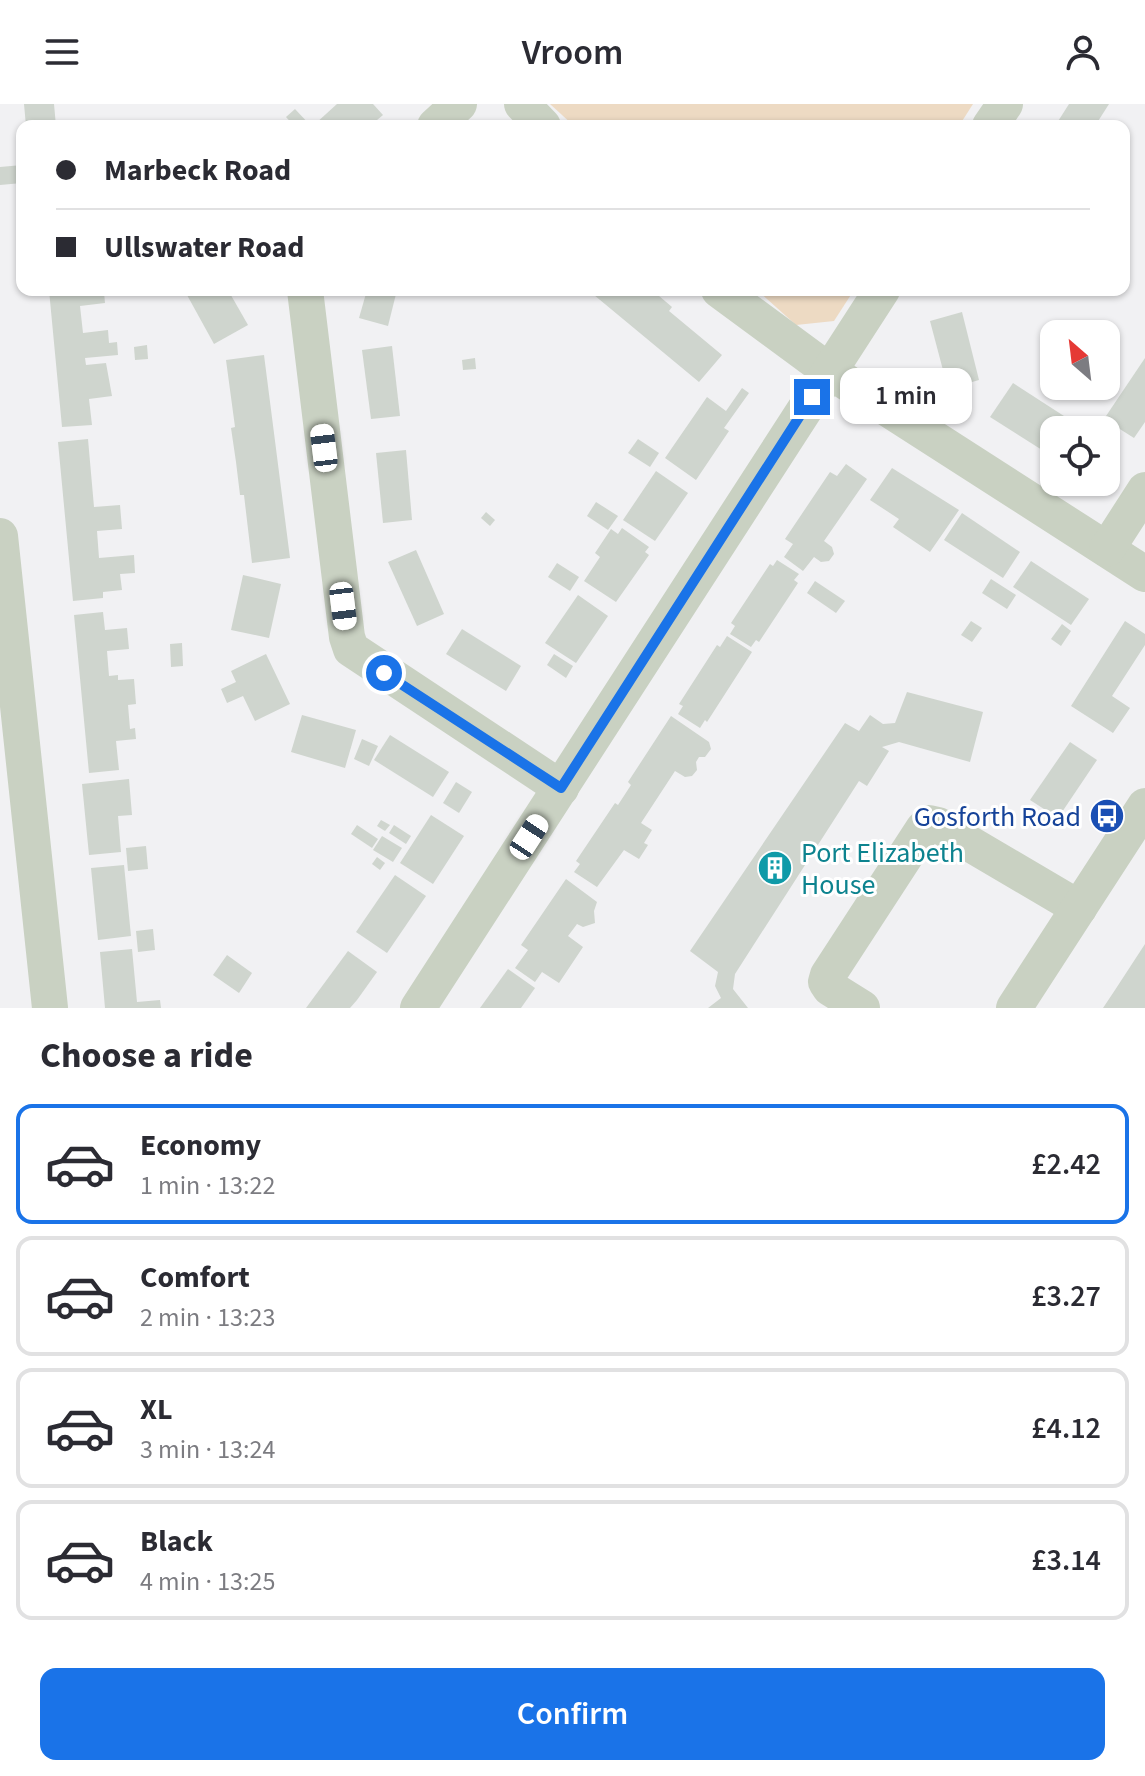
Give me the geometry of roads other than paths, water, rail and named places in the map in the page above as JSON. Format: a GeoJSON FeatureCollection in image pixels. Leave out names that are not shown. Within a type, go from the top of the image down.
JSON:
{"type":"FeatureCollection","features":[{"type":"Feature","properties":{"kind":"street"},"geometry":{"type":"LineString","coordinates":[[442,120],[459,104]]}},
{"type":"Feature","properties":{"kind":"street"},"geometry":{"type":"LineString","coordinates":[[522,104],[537,120]]}},
{"type":"Feature","properties":{"kind":"street"},"geometry":{"type":"LineString","coordinates":[[306,296],[347,637],[351,649],[561,788]]}},
{"type":"Feature","properties":{"kind":"street"},"geometry":{"type":"LineString","coordinates":[[727,296],[829,371],[1145,574]]}},
{"type":"Feature","properties":{"kind":"street"},"geometry":{"type":"LineString","coordinates":[[418,1008],[878,296]]}},
{"type":"Feature","properties":{"kind":"street"},"geometry":{"type":"LineString","coordinates":[[1107,549],[1145,490]]}},
{"type":"Feature","properties":{"kind":"street"},"geometry":{"type":"LineString","coordinates":[[0,536],[50,1008]]}},
{"type":"Feature","properties":{"kind":"street"},"geometry":{"type":"LineString","coordinates":[[1014,1008],[1145,806]]}},
{"type":"Feature","properties":{"kind":"street"},"geometry":{"type":"LineString","coordinates":[[862,1008],[830,988],[826,982],[828,975],[929,823],[938,825],[1079,908]]}},
{"type":"Feature","properties":{"kind":"place","name":"Gosforth Road"},"geometry":{"type":"Point","coordinates":[1107,816]}},
{"type":"Feature","properties":{"kind":"place","name":"Port Elizabeth House"},"geometry":{"type":"Point","coordinates":[775,868]}}]}
